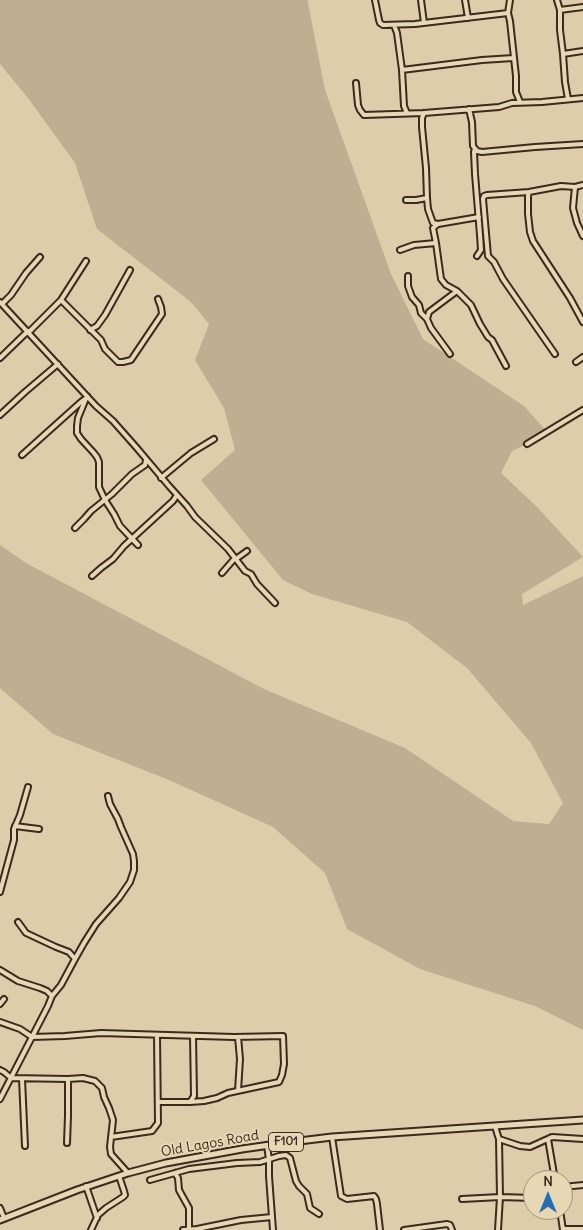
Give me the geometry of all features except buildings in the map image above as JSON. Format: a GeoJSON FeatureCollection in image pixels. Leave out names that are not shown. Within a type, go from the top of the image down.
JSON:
{"type":"FeatureCollection","features":[{"type":"Feature","properties":{"kind":"main road","name":"Old Lagos Road"},"geometry":{"type":"LineString","coordinates":[[2,1219],[86,1186],[128,1173],[166,1163],[267,1145],[332,1138],[583,1120]]}},
{"type":"Feature","properties":{"kind":"street"},"geometry":{"type":"LineString","coordinates":[[375,0],[380,23],[383,25],[508,13]]}},
{"type":"Feature","properties":{"kind":"street"},"geometry":{"type":"LineString","coordinates":[[422,0],[424,22]]}},
{"type":"Feature","properties":{"kind":"street"},"geometry":{"type":"LineString","coordinates":[[465,0],[468,18]]}},
{"type":"Feature","properties":{"kind":"street"},"geometry":{"type":"LineString","coordinates":[[510,0],[508,13],[516,76],[516,92],[520,102]]}},
{"type":"Feature","properties":{"kind":"street"},"geometry":{"type":"LineString","coordinates":[[557,0],[560,10],[560,30],[568,99]]}},
{"type":"Feature","properties":{"kind":"street"},"geometry":{"type":"LineString","coordinates":[[560,10],[583,6]]}},
{"type":"Feature","properties":{"kind":"street"},"geometry":{"type":"LineString","coordinates":[[394,25],[397,33],[402,70],[404,106],[407,113]]}},
{"type":"Feature","properties":{"kind":"street"},"geometry":{"type":"LineString","coordinates":[[563,54],[583,51]]}},
{"type":"Feature","properties":{"kind":"street"},"geometry":{"type":"LineString","coordinates":[[402,70],[513,58]]}},
{"type":"Feature","properties":{"kind":"street"},"geometry":{"type":"LineString","coordinates":[[356,83],[358,105],[364,115],[424,112],[499,106],[520,102],[583,98]]}},
{"type":"Feature","properties":{"kind":"street"},"geometry":{"type":"LineString","coordinates":[[469,108],[472,122],[473,146],[475,149],[474,167],[481,250],[477,256]]}},
{"type":"Feature","properties":{"kind":"street"},"geometry":{"type":"LineString","coordinates":[[424,112],[422,127],[428,209],[436,242],[441,279],[471,305],[480,324],[492,340],[506,366]]}},
{"type":"Feature","properties":{"kind":"street"},"geometry":{"type":"LineString","coordinates":[[475,149],[482,152],[583,144]]}},
{"type":"Feature","properties":{"kind":"street"},"geometry":{"type":"LineString","coordinates":[[555,354],[494,262],[488,256],[484,196],[583,185]]}},
{"type":"Feature","properties":{"kind":"street"},"geometry":{"type":"LineString","coordinates":[[575,187],[573,208],[583,236]]}},
{"type":"Feature","properties":{"kind":"street"},"geometry":{"type":"LineString","coordinates":[[529,192],[528,214],[533,241],[570,298],[583,322]]}},
{"type":"Feature","properties":{"kind":"street"},"geometry":{"type":"LineString","coordinates":[[406,200],[427,198]]}},
{"type":"Feature","properties":{"kind":"street"},"geometry":{"type":"LineString","coordinates":[[433,226],[479,217]]}},
{"type":"Feature","properties":{"kind":"street"},"geometry":{"type":"LineString","coordinates":[[400,250],[414,245],[436,242]]}},
{"type":"Feature","properties":{"kind":"street"},"geometry":{"type":"LineString","coordinates":[[40,257],[11,295],[1,303],[58,364],[86,398],[113,422],[188,506],[195,517],[245,571],[251,574],[257,584],[275,603]]}},
{"type":"Feature","properties":{"kind":"street"},"geometry":{"type":"LineString","coordinates":[[0,358],[61,300],[86,261]]}},
{"type":"Feature","properties":{"kind":"street"},"geometry":{"type":"LineString","coordinates":[[90,330],[97,326],[105,316],[130,270]]}},
{"type":"Feature","properties":{"kind":"street"},"geometry":{"type":"LineString","coordinates":[[408,276],[408,286],[412,297],[450,354]]}},
{"type":"Feature","properties":{"kind":"street"},"geometry":{"type":"LineString","coordinates":[[421,313],[429,312],[457,291]]}},
{"type":"Feature","properties":{"kind":"street"},"geometry":{"type":"LineString","coordinates":[[61,300],[103,343],[105,348],[118,362],[123,362],[131,360],[162,314],[162,307],[158,299]]}},
{"type":"Feature","properties":{"kind":"street"},"geometry":{"type":"LineString","coordinates":[[427,319],[429,312]]}},
{"type":"Feature","properties":{"kind":"street"},"geometry":{"type":"LineString","coordinates":[[576,362],[583,357]]}},
{"type":"Feature","properties":{"kind":"street"},"geometry":{"type":"LineString","coordinates":[[0,415],[58,364]]}},
{"type":"Feature","properties":{"kind":"street"},"geometry":{"type":"LineString","coordinates":[[22,455],[86,398]]}},
{"type":"Feature","properties":{"kind":"street"},"geometry":{"type":"LineString","coordinates":[[86,398],[78,418],[77,433],[99,462],[98,480],[104,500],[120,526],[138,545]]}},
{"type":"Feature","properties":{"kind":"street"},"geometry":{"type":"LineString","coordinates":[[527,444],[583,410]]}},
{"type":"Feature","properties":{"kind":"street"},"geometry":{"type":"LineString","coordinates":[[161,478],[192,453],[214,439]]}},
{"type":"Feature","properties":{"kind":"street"},"geometry":{"type":"LineString","coordinates":[[75,528],[91,511],[144,465],[146,460]]}},
{"type":"Feature","properties":{"kind":"street"},"geometry":{"type":"LineString","coordinates":[[144,465],[150,465]]}},
{"type":"Feature","properties":{"kind":"street"},"geometry":{"type":"LineString","coordinates":[[92,576],[113,559],[177,495]]}},
{"type":"Feature","properties":{"kind":"street"},"geometry":{"type":"LineString","coordinates":[[222,573],[235,558],[247,551]]}},
{"type":"Feature","properties":{"kind":"street"},"geometry":{"type":"LineString","coordinates":[[0,892],[14,840],[14,829],[28,787]]}},
{"type":"Feature","properties":{"kind":"street"},"geometry":{"type":"LineString","coordinates":[[0,1099],[52,996],[61,985],[96,924],[119,898],[130,882],[134,870],[133,854],[108,796]]}},
{"type":"Feature","properties":{"kind":"street"},"geometry":{"type":"LineString","coordinates":[[15,826],[39,829]]}},
{"type":"Feature","properties":{"kind":"street"},"geometry":{"type":"LineString","coordinates":[[18,922],[26,933],[69,952],[76,959]]}},
{"type":"Feature","properties":{"kind":"street"},"geometry":{"type":"LineString","coordinates":[[0,970],[18,981],[47,991],[52,996]]}},
{"type":"Feature","properties":{"kind":"street"},"geometry":{"type":"LineString","coordinates":[[0,1004],[4,999]]}},
{"type":"Feature","properties":{"kind":"street"},"geometry":{"type":"LineString","coordinates":[[0,1022],[32,1037],[101,1033],[238,1037],[283,1036],[284,1064],[279,1082],[204,1101],[158,1102]]}},
{"type":"Feature","properties":{"kind":"street"},"geometry":{"type":"LineString","coordinates":[[111,1137],[152,1131],[156,1127],[159,1120],[157,1035]]}},
{"type":"Feature","properties":{"kind":"street"},"geometry":{"type":"LineString","coordinates":[[190,1102],[194,1096],[193,1036]]}},
{"type":"Feature","properties":{"kind":"street"},"geometry":{"type":"LineString","coordinates":[[238,1037],[240,1058],[238,1091]]}},
{"type":"Feature","properties":{"kind":"street"},"geometry":{"type":"LineString","coordinates":[[0,1070],[11,1078],[83,1078],[95,1081],[102,1088],[113,1120],[111,1154],[128,1173]]}},
{"type":"Feature","properties":{"kind":"street"},"geometry":{"type":"LineString","coordinates":[[22,1079],[25,1146]]}},
{"type":"Feature","properties":{"kind":"street"},"geometry":{"type":"LineString","coordinates":[[67,1143],[68,1079]]}},
{"type":"Feature","properties":{"kind":"street"},"geometry":{"type":"LineString","coordinates":[[495,1126],[499,1139],[500,1197],[498,1230]]}},
{"type":"Feature","properties":{"kind":"street"},"geometry":{"type":"LineString","coordinates":[[499,1139],[520,1146],[530,1147],[552,1137],[583,1139]]}},
{"type":"Feature","properties":{"kind":"street"},"geometry":{"type":"LineString","coordinates":[[332,1138],[342,1196],[347,1199],[374,1196],[377,1204],[380,1230]]}},
{"type":"Feature","properties":{"kind":"street"},"geometry":{"type":"LineString","coordinates":[[548,1139],[553,1170]]}},
{"type":"Feature","properties":{"kind":"street"},"geometry":{"type":"LineString","coordinates":[[267,1145],[273,1230]]}},
{"type":"Feature","properties":{"kind":"street"},"geometry":{"type":"LineString","coordinates":[[150,1180],[199,1168],[237,1163],[255,1163],[286,1155],[290,1158],[296,1181],[307,1194],[310,1208],[319,1214]]}},
{"type":"Feature","properties":{"kind":"street"},"geometry":{"type":"LineString","coordinates":[[175,1173],[178,1178],[179,1190],[189,1208],[189,1229]]}},
{"type":"Feature","properties":{"kind":"street"},"geometry":{"type":"LineString","coordinates":[[91,1230],[97,1218],[106,1208],[125,1195],[119,1176]]}},
{"type":"Feature","properties":{"kind":"street"},"geometry":{"type":"LineString","coordinates":[[86,1186],[97,1218]]}},
{"type":"Feature","properties":{"kind":"street"},"geometry":{"type":"LineString","coordinates":[[462,1199],[523,1198]]}},
{"type":"Feature","properties":{"kind":"street"},"geometry":{"type":"LineString","coordinates":[[0,1208],[2,1219]]}},
{"type":"Feature","properties":{"kind":"street"},"geometry":{"type":"LineString","coordinates":[[183,1230],[206,1229],[241,1220],[272,1217]]}},
{"type":"Feature","properties":{"kind":"street"},"geometry":{"type":"LineString","coordinates":[[404,1230],[447,1224],[450,1225],[452,1230]]}},
{"type":"Feature","properties":{"kind":"street"},"geometry":{"type":"LineString","coordinates":[[563,1230],[583,1229]]}},
{"type":"Feature","properties":{"kind":"shaded area"},"geometry":{"type":"Polygon","coordinates":[[[0,0],[308,0],[325,90],[391,274],[423,339],[524,406],[549,434],[512,451],[501,473],[537,507],[583,557],[522,594],[523,605],[583,576],[583,1030],[535,1006],[420,969],[347,929],[325,873],[273,827],[169,780],[53,734],[0,688],[0,545],[26,563],[264,689],[405,748],[513,821],[549,824],[563,803],[531,743],[467,668],[407,622],[312,594],[283,580],[201,480],[235,450],[224,408],[195,360],[209,324],[191,302],[97,229],[75,163],[28,98],[0,64],[0,0]]]}}]}
